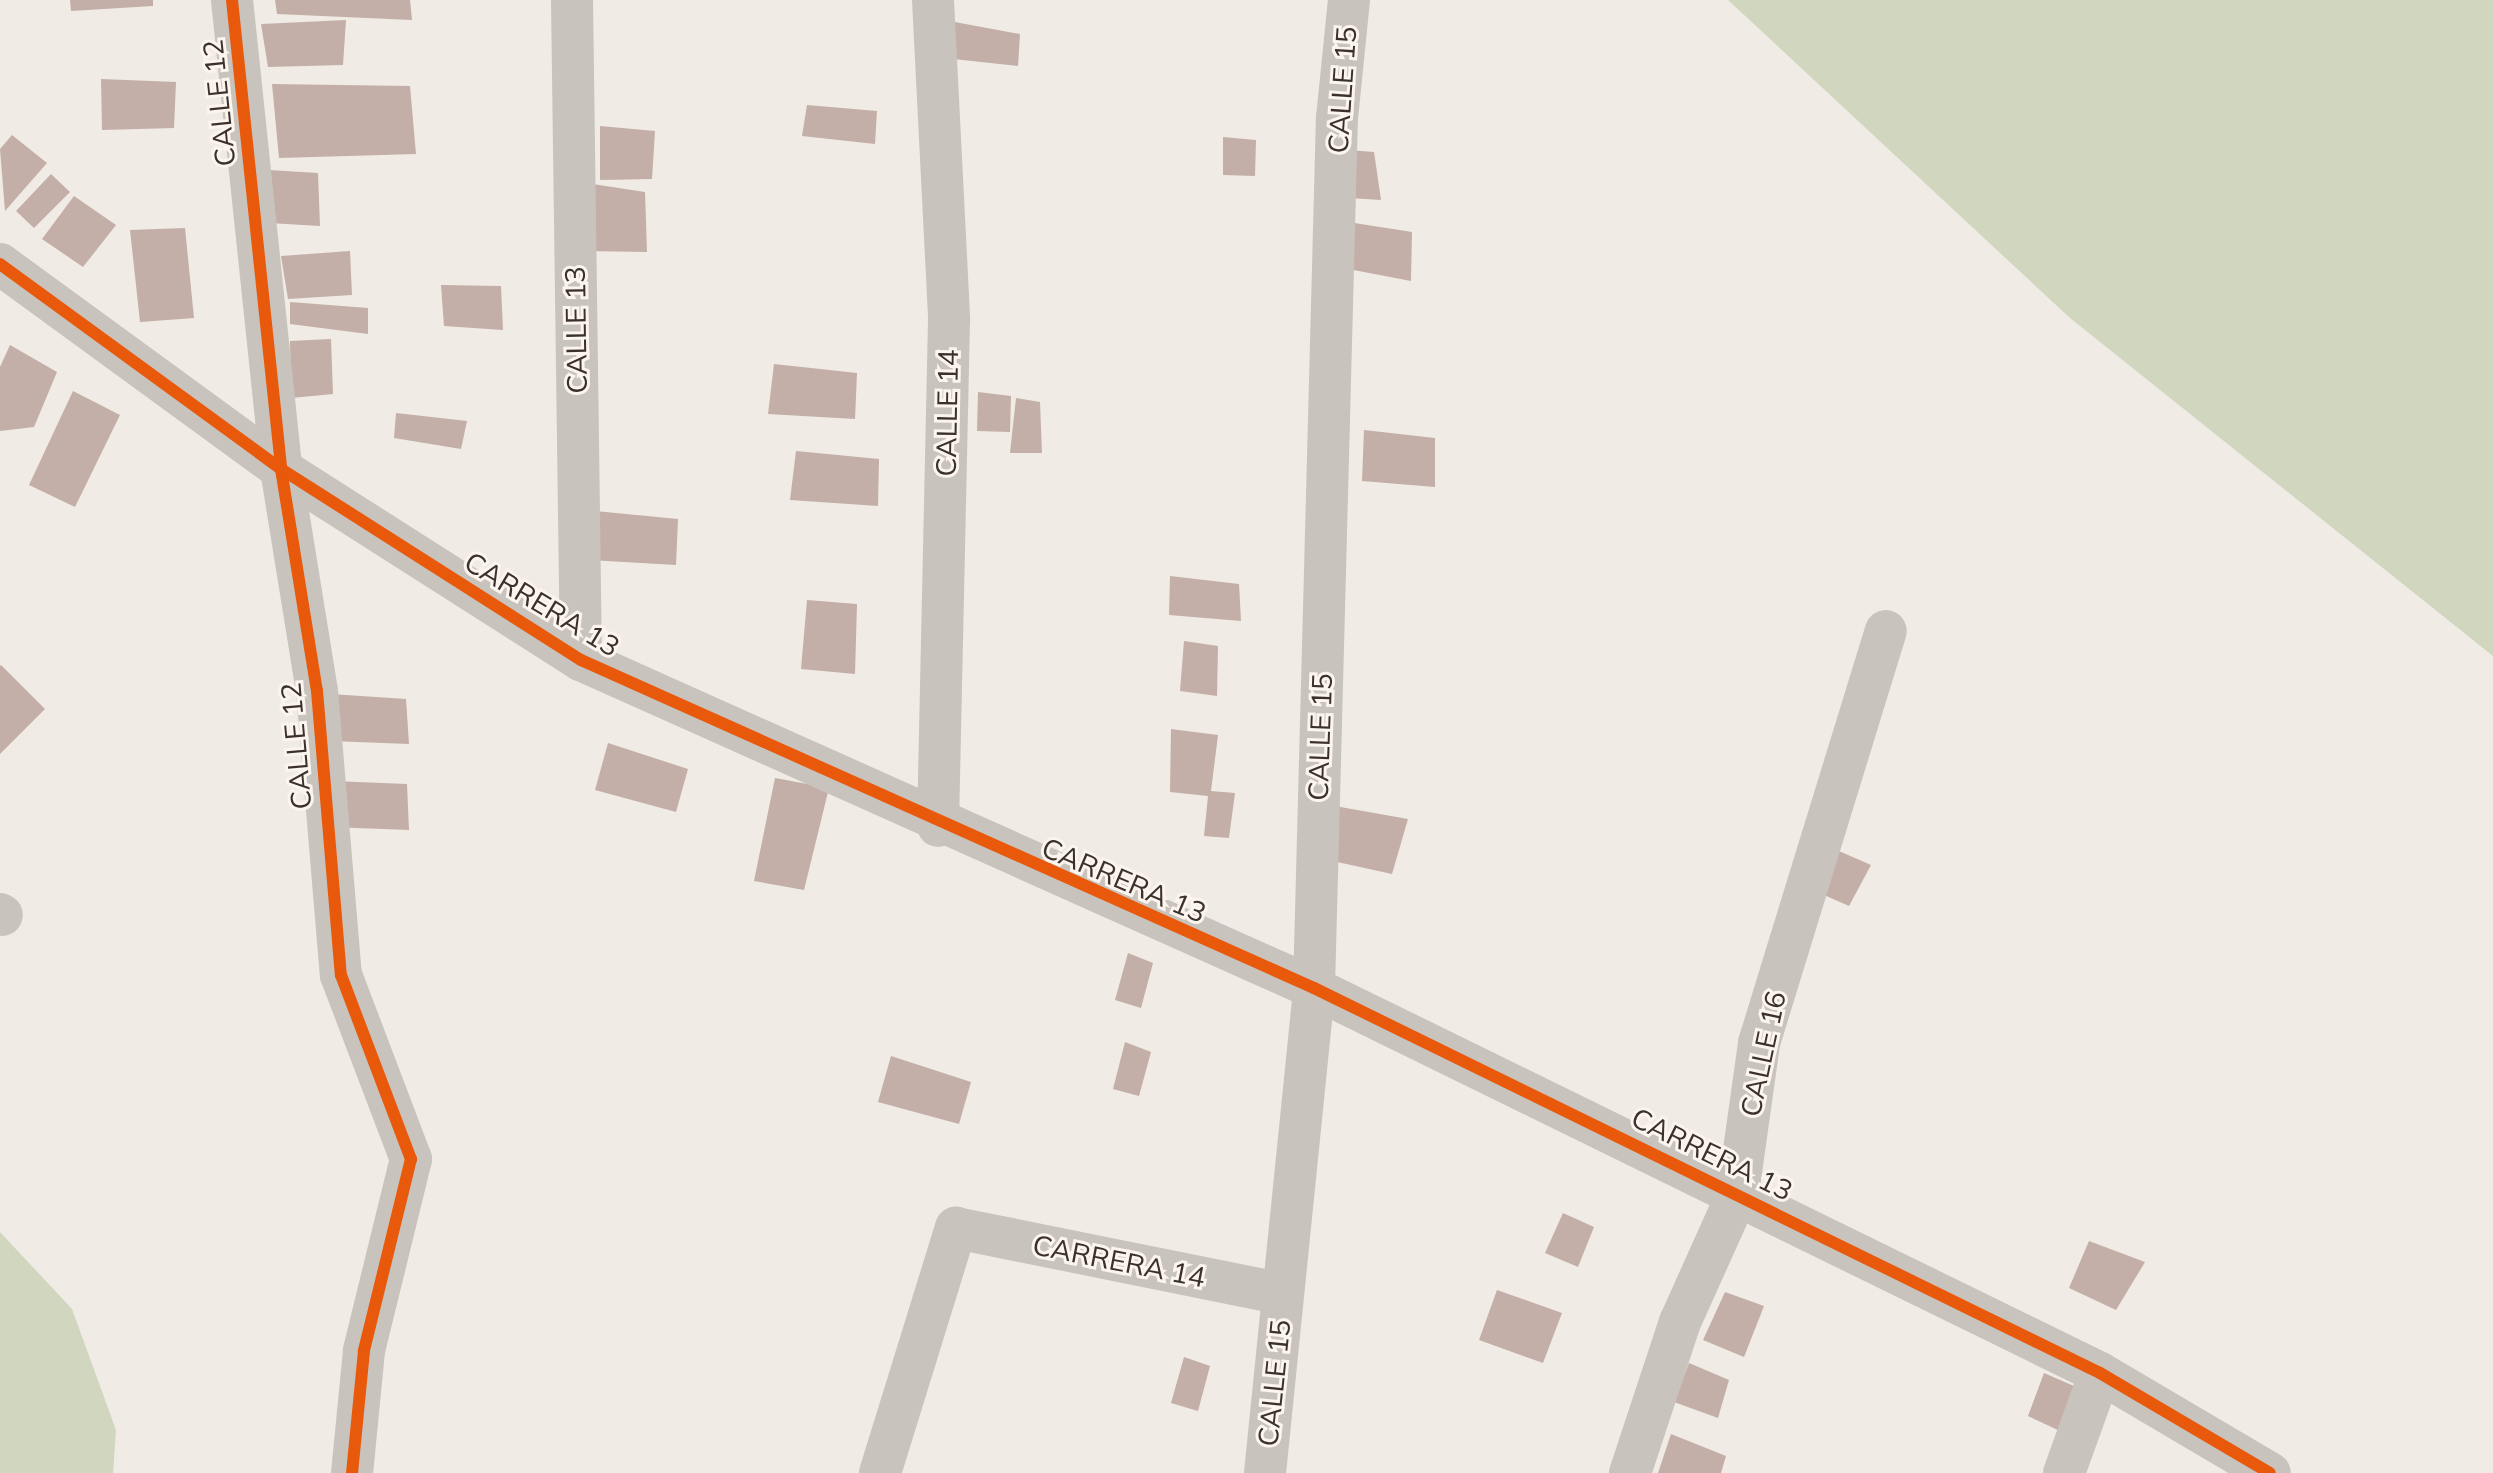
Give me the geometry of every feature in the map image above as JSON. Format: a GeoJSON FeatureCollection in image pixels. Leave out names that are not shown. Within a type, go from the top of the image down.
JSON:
{"type":"FeatureCollection","features":[{"type":"Feature","properties":{"kind":"street","name":"CALLE 12"},"geometry":{"type":"LineString","coordinates":[[232,0],[281,469],[317,691],[341,975],[411,1159],[364,1351],[352,1473]]}},
{"type":"Feature","properties":{"kind":"street","name":"CALLE 13"},"geometry":{"type":"LineString","coordinates":[[572,0],[581,660]]}},
{"type":"Feature","properties":{"kind":"street","name":"CALLE 14"},"geometry":{"type":"LineString","coordinates":[[933,0],[949,320],[938,826]]}},
{"type":"Feature","properties":{"kind":"street","name":"CALLE 15"},"geometry":{"type":"LineString","coordinates":[[1265,1473],[1314,988],[1337,118],[1349,0]]}},
{"type":"Feature","properties":{"kind":"street","name":"CARRERA 13"},"geometry":{"type":"LineString","coordinates":[[0,264],[281,469],[581,660],[938,826],[1314,988],[1738,1193],[2100,1373],[2270,1473]]}},
{"type":"Feature","properties":{"kind":"street","name":"CALLE 16"},"geometry":{"type":"LineString","coordinates":[[1630,1473],[1680,1322],[1738,1193],[1759,1043],[1886,631]]}},
{"type":"Feature","properties":{"kind":"street","name":"CARRERA 14"},"geometry":{"type":"LineString","coordinates":[[880,1473],[956,1228],[1282,1294]]}},
{"type":"Feature","properties":{"kind":"street"},"geometry":{"type":"LineString","coordinates":[[2064,1473],[2100,1373]]}},
{"type":"Feature","properties":{"kind":"green space"},"geometry":{"type":"Polygon","coordinates":[[[1728,0],[2493,0],[2493,656],[2070,318],[1728,0]]]}},
{"type":"Feature","properties":{"kind":"green space"},"geometry":{"type":"Polygon","coordinates":[[[0,1232],[72,1309],[116,1430],[113,1473],[0,1473],[0,1232]]]}},
{"type":"Feature","properties":{"kind":"building"},"geometry":{"type":"Polygon","coordinates":[[[70,0],[153,0],[153,6],[71,11],[70,0]]]}},
{"type":"Feature","properties":{"kind":"building"},"geometry":{"type":"Polygon","coordinates":[[[275,0],[410,0],[412,20],[277,14],[275,0]]]}},
{"type":"Feature","properties":{"kind":"building"},"geometry":{"type":"Polygon","coordinates":[[[346,20],[343,65],[268,67],[261,24],[346,20]]]}},
{"type":"Feature","properties":{"kind":"building"},"geometry":{"type":"Polygon","coordinates":[[[944,20],[1020,34],[1018,66],[944,58],[944,20]]]}},
{"type":"Feature","properties":{"kind":"building"},"geometry":{"type":"Polygon","coordinates":[[[101,79],[176,82],[174,128],[102,130],[101,79]]]}},
{"type":"Feature","properties":{"kind":"building"},"geometry":{"type":"Polygon","coordinates":[[[272,84],[410,86],[416,154],[279,158],[272,84]]]}},
{"type":"Feature","properties":{"kind":"building"},"geometry":{"type":"Polygon","coordinates":[[[807,105],[877,111],[875,144],[802,136],[807,105]]]}},
{"type":"Feature","properties":{"kind":"building"},"geometry":{"type":"Polygon","coordinates":[[[600,126],[655,131],[652,179],[600,180],[600,126]]]}},
{"type":"Feature","properties":{"kind":"building"},"geometry":{"type":"Polygon","coordinates":[[[12,135],[47,163],[5,211],[0,149],[12,135]]]}},
{"type":"Feature","properties":{"kind":"building"},"geometry":{"type":"Polygon","coordinates":[[[1223,137],[1256,140],[1255,176],[1223,175],[1223,137]]]}},
{"type":"Feature","properties":{"kind":"building"},"geometry":{"type":"Polygon","coordinates":[[[1347,150],[1374,152],[1381,200],[1349,198],[1347,150]]]}},
{"type":"Feature","properties":{"kind":"building"},"geometry":{"type":"Polygon","coordinates":[[[269,170],[318,173],[320,226],[269,223],[269,170]]]}},
{"type":"Feature","properties":{"kind":"building"},"geometry":{"type":"Polygon","coordinates":[[[51,174],[70,192],[34,228],[16,211],[51,174]]]}},
{"type":"Feature","properties":{"kind":"building"},"geometry":{"type":"Polygon","coordinates":[[[586,183],[645,192],[647,252],[586,251],[586,183]]]}},
{"type":"Feature","properties":{"kind":"building"},"geometry":{"type":"Polygon","coordinates":[[[74,196],[116,225],[83,267],[42,239],[74,196]]]}},
{"type":"Feature","properties":{"kind":"building"},"geometry":{"type":"Polygon","coordinates":[[[1348,222],[1412,232],[1411,281],[1343,268],[1348,222]]]}},
{"type":"Feature","properties":{"kind":"building"},"geometry":{"type":"Polygon","coordinates":[[[185,228],[194,318],[140,322],[130,230],[185,228]]]}},
{"type":"Feature","properties":{"kind":"building"},"geometry":{"type":"Polygon","coordinates":[[[350,251],[352,295],[288,299],[281,256],[350,251]]]}},
{"type":"Feature","properties":{"kind":"building"},"geometry":{"type":"Polygon","coordinates":[[[441,285],[501,286],[503,330],[444,326],[441,285]]]}},
{"type":"Feature","properties":{"kind":"building"},"geometry":{"type":"Polygon","coordinates":[[[290,302],[368,308],[368,334],[290,324],[290,302]]]}},
{"type":"Feature","properties":{"kind":"building"},"geometry":{"type":"Polygon","coordinates":[[[331,339],[333,394],[291,398],[290,341],[331,339]]]}},
{"type":"Feature","properties":{"kind":"building"},"geometry":{"type":"Polygon","coordinates":[[[10,345],[57,372],[34,427],[0,431],[0,367],[10,345]]]}},
{"type":"Feature","properties":{"kind":"building"},"geometry":{"type":"Polygon","coordinates":[[[774,364],[857,373],[855,419],[768,414],[774,364]]]}},
{"type":"Feature","properties":{"kind":"building"},"geometry":{"type":"Polygon","coordinates":[[[73,391],[120,415],[75,507],[29,485],[73,391]]]}},
{"type":"Feature","properties":{"kind":"building"},"geometry":{"type":"Polygon","coordinates":[[[978,392],[1011,396],[1010,432],[977,431],[978,392]]]}},
{"type":"Feature","properties":{"kind":"building"},"geometry":{"type":"Polygon","coordinates":[[[1016,398],[1040,402],[1042,453],[1010,453],[1016,398]]]}},
{"type":"Feature","properties":{"kind":"building"},"geometry":{"type":"Polygon","coordinates":[[[396,413],[467,421],[461,449],[394,438],[396,413]]]}},
{"type":"Feature","properties":{"kind":"building"},"geometry":{"type":"Polygon","coordinates":[[[1364,430],[1435,438],[1435,487],[1362,481],[1364,430]]]}},
{"type":"Feature","properties":{"kind":"building"},"geometry":{"type":"Polygon","coordinates":[[[796,451],[879,459],[878,506],[790,500],[796,451]]]}},
{"type":"Feature","properties":{"kind":"building"},"geometry":{"type":"Polygon","coordinates":[[[595,511],[678,519],[676,565],[589,560],[595,511]]]}},
{"type":"Feature","properties":{"kind":"building"},"geometry":{"type":"Polygon","coordinates":[[[1170,576],[1239,584],[1241,621],[1169,615],[1170,576]]]}},
{"type":"Feature","properties":{"kind":"building"},"geometry":{"type":"Polygon","coordinates":[[[807,600],[857,604],[855,674],[801,669],[807,600]]]}},
{"type":"Feature","properties":{"kind":"building"},"geometry":{"type":"Polygon","coordinates":[[[1184,641],[1218,646],[1217,696],[1180,691],[1184,641]]]}},
{"type":"Feature","properties":{"kind":"building"},"geometry":{"type":"Polygon","coordinates":[[[0,666],[45,709],[0,754],[0,666]]]}},
{"type":"Feature","properties":{"kind":"building"},"geometry":{"type":"Polygon","coordinates":[[[331,694],[406,699],[409,744],[331,741],[331,694]]]}},
{"type":"Feature","properties":{"kind":"building"},"geometry":{"type":"Polygon","coordinates":[[[1171,729],[1218,735],[1211,791],[1235,793],[1229,838],[1204,836],[1208,796],[1170,792],[1171,729]]]}},
{"type":"Feature","properties":{"kind":"building"},"geometry":{"type":"Polygon","coordinates":[[[608,743],[688,769],[676,812],[595,790],[608,743]]]}},
{"type":"Feature","properties":{"kind":"building"},"geometry":{"type":"Polygon","coordinates":[[[775,778],[829,788],[804,890],[754,881],[775,778]]]}},
{"type":"Feature","properties":{"kind":"building"},"geometry":{"type":"Polygon","coordinates":[[[332,781],[407,784],[409,830],[331,827],[332,781]]]}},
{"type":"Feature","properties":{"kind":"building"},"geometry":{"type":"Polygon","coordinates":[[[1329,805],[1408,819],[1392,874],[1328,860],[1329,805]]]}},
{"type":"Feature","properties":{"kind":"building"},"geometry":{"type":"Polygon","coordinates":[[[1832,848],[1871,865],[1849,906],[1815,891],[1832,848]]]}},
{"type":"Feature","properties":{"kind":"building"},"geometry":{"type":"Polygon","coordinates":[[[1128,953],[1153,963],[1141,1008],[1115,1000],[1128,953]]]}},
{"type":"Feature","properties":{"kind":"building"},"geometry":{"type":"Polygon","coordinates":[[[1125,1042],[1151,1052],[1139,1096],[1113,1089],[1125,1042]]]}},
{"type":"Feature","properties":{"kind":"building"},"geometry":{"type":"Polygon","coordinates":[[[891,1056],[971,1082],[959,1124],[878,1102],[891,1056]]]}},
{"type":"Feature","properties":{"kind":"building"},"geometry":{"type":"Polygon","coordinates":[[[1563,1213],[1594,1227],[1578,1267],[1545,1253],[1563,1213]]]}},
{"type":"Feature","properties":{"kind":"building"},"geometry":{"type":"Polygon","coordinates":[[[2089,1241],[2145,1262],[2116,1310],[2069,1288],[2089,1241]]]}},
{"type":"Feature","properties":{"kind":"building"},"geometry":{"type":"Polygon","coordinates":[[[1497,1290],[1562,1313],[1543,1363],[1479,1340],[1497,1290]]]}},
{"type":"Feature","properties":{"kind":"building"},"geometry":{"type":"Polygon","coordinates":[[[1725,1292],[1764,1306],[1744,1357],[1703,1340],[1725,1292]]]}},
{"type":"Feature","properties":{"kind":"building"},"geometry":{"type":"Polygon","coordinates":[[[1184,1357],[1210,1366],[1198,1411],[1171,1403],[1184,1357]]]}},
{"type":"Feature","properties":{"kind":"building"},"geometry":{"type":"Polygon","coordinates":[[[1689,1363],[1729,1380],[1718,1418],[1674,1402],[1689,1363]]]}},
{"type":"Feature","properties":{"kind":"building"},"geometry":{"type":"Polygon","coordinates":[[[2044,1373],[2083,1390],[2060,1431],[2028,1416],[2044,1373]]]}},
{"type":"Feature","properties":{"kind":"building"},"geometry":{"type":"Polygon","coordinates":[[[1671,1434],[1726,1456],[1721,1473],[1658,1473],[1671,1434]]]}},
{"type":"Feature","properties":{"kind":"cycle path"},"geometry":{"type":"LineString","coordinates":[[232,0],[281,469],[317,691],[341,975],[411,1159],[364,1351],[352,1473]]}},
{"type":"Feature","properties":{"kind":"cycle path"},"geometry":{"type":"LineString","coordinates":[[0,264],[281,469],[581,660],[1314,988],[2100,1373],[2270,1473]]}}]}
